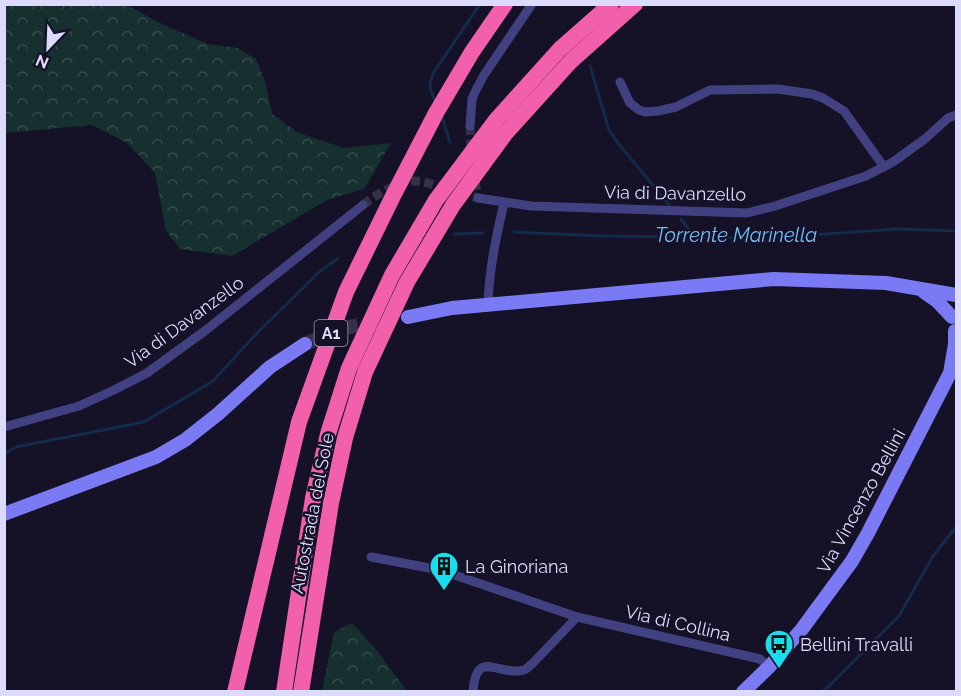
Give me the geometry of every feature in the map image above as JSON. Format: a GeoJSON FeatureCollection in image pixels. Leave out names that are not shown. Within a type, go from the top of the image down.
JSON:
{"type":"FeatureCollection","features":[{"type":"Feature","properties":{"kind":"highway","name":"Autostrada del Sole"},"geometry":{"type":"LineString","coordinates":[[236,692],[299,422],[346,291],[436,113],[472,52],[505,4]]}},
{"type":"Feature","properties":{"kind":"highway","name":"Autostrada del Sole"},"geometry":{"type":"LineString","coordinates":[[284,692],[313,498],[328,434],[350,368],[392,275],[436,200],[496,120],[560,50],[611,4]]}},
{"type":"Feature","properties":{"kind":"highway","name":"Autostrada del Sole"},"geometry":{"type":"LineString","coordinates":[[301,692],[331,503],[345,438],[365,372],[407,282],[453,206],[505,134],[571,61],[634,4]]}},
{"type":"Feature","properties":{"kind":"street"},"geometry":{"type":"LineString","coordinates":[[470,126],[472,99],[476,90],[532,4]]}},
{"type":"Feature","properties":{"kind":"street"},"geometry":{"type":"LineString","coordinates":[[621,82],[630,103],[645,112],[676,107],[710,90],[778,89],[812,94],[844,111],[884,167]]}},
{"type":"Feature","properties":{"kind":"street","name":"Via di Davanzello"},"geometry":{"type":"LineString","coordinates":[[478,198],[531,206],[747,213],[775,207],[866,176],[910,151],[948,118],[957,115]]}},
{"type":"Feature","properties":{"kind":"street"},"geometry":{"type":"LineString","coordinates":[[488,305],[492,258],[504,203]]}},
{"type":"Feature","properties":{"kind":"street","name":"Via di Davanzello"},"geometry":{"type":"LineString","coordinates":[[4,427],[79,406],[147,373],[206,330],[363,205]]}},
{"type":"Feature","properties":{"kind":"street"},"geometry":{"type":"LineString","coordinates":[[408,317],[452,308],[774,279],[886,283],[957,295]]}},
{"type":"Feature","properties":{"kind":"street"},"geometry":{"type":"LineString","coordinates":[[920,289],[954,310]]}},
{"type":"Feature","properties":{"kind":"street","name":"Via Vincenzo Bellini"},"geometry":{"type":"LineString","coordinates":[[743,692],[769,667],[813,616],[852,561],[868,533],[953,370],[956,332],[954,310]]}},
{"type":"Feature","properties":{"kind":"street"},"geometry":{"type":"LineString","coordinates":[[4,514],[156,457],[185,440],[270,367],[305,344]]}},
{"type":"Feature","properties":{"kind":"street","name":"Via di Collina"},"geometry":{"type":"LineString","coordinates":[[370,557],[440,570],[577,617],[760,659],[769,667]]}},
{"type":"Feature","properties":{"kind":"street"},"geometry":{"type":"LineString","coordinates":[[473,692],[475,676],[479,669],[486,666],[524,670],[577,617]]}},
{"type":"Feature","properties":{"kind":"green space"},"geometry":{"type":"Polygon","coordinates":[[[5,5],[126,5],[208,44],[238,48],[256,59],[266,84],[272,114],[297,132],[343,148],[391,143],[364,189],[329,199],[232,256],[180,249],[166,231],[155,173],[127,143],[92,125],[5,133],[5,5]]]}},
{"type":"Feature","properties":{"kind":"green space"},"geometry":{"type":"Polygon","coordinates":[[[352,623],[378,652],[407,691],[322,691],[334,632],[352,623]]]}},
{"type":"Feature","properties":{"kind":"waterway"},"geometry":{"type":"LineString","coordinates":[[436,103],[430,88],[434,72],[480,4]]}},
{"type":"Feature","properties":{"kind":"waterway"},"geometry":{"type":"LineString","coordinates":[[590,66],[609,130],[669,205]]}},
{"type":"Feature","properties":{"kind":"waterway"},"geometry":{"type":"LineString","coordinates":[[442,117],[450,142]]}},
{"type":"Feature","properties":{"kind":"waterway"},"geometry":{"type":"LineString","coordinates":[[681,219],[694,236]]}},
{"type":"Feature","properties":{"kind":"waterway","name":"Torrente Marinella"},"geometry":{"type":"LineString","coordinates":[[514,232],[601,236],[769,238],[897,229],[956,231]]}},
{"type":"Feature","properties":{"kind":"waterway","name":"Torrente Marinella"},"geometry":{"type":"LineString","coordinates":[[454,234],[483,233]]}},
{"type":"Feature","properties":{"kind":"waterway","name":"Torrente Marinella"},"geometry":{"type":"LineString","coordinates":[[4,454],[16,447],[144,422],[213,381],[256,334],[319,272],[337,259]]}},
{"type":"Feature","properties":{"kind":"waterway"},"geometry":{"type":"LineString","coordinates":[[821,692],[899,616],[933,556],[956,527]]}},
{"type":"Feature","properties":{"kind":"tunnel"},"geometry":{"type":"LineString","coordinates":[[470,126],[471,150]]}},
{"type":"Feature","properties":{"kind":"tunnel"},"geometry":{"type":"LineString","coordinates":[[460,193],[478,198],[474,176]]}},
{"type":"Feature","properties":{"kind":"tunnel"},"geometry":{"type":"LineString","coordinates":[[363,205],[388,189],[408,182],[423,182],[447,189]]}},
{"type":"Feature","properties":{"kind":"tunnel"},"geometry":{"type":"LineString","coordinates":[[305,344],[344,328],[376,322]]}},
{"type":"Feature","properties":{"kind":"place","name":"La Ginoriana"},"geometry":{"type":"Point","coordinates":[444,592]}},
{"type":"Feature","properties":{"kind":"place","name":"Bellini Travalli"},"geometry":{"type":"Point","coordinates":[779,670]}}]}
